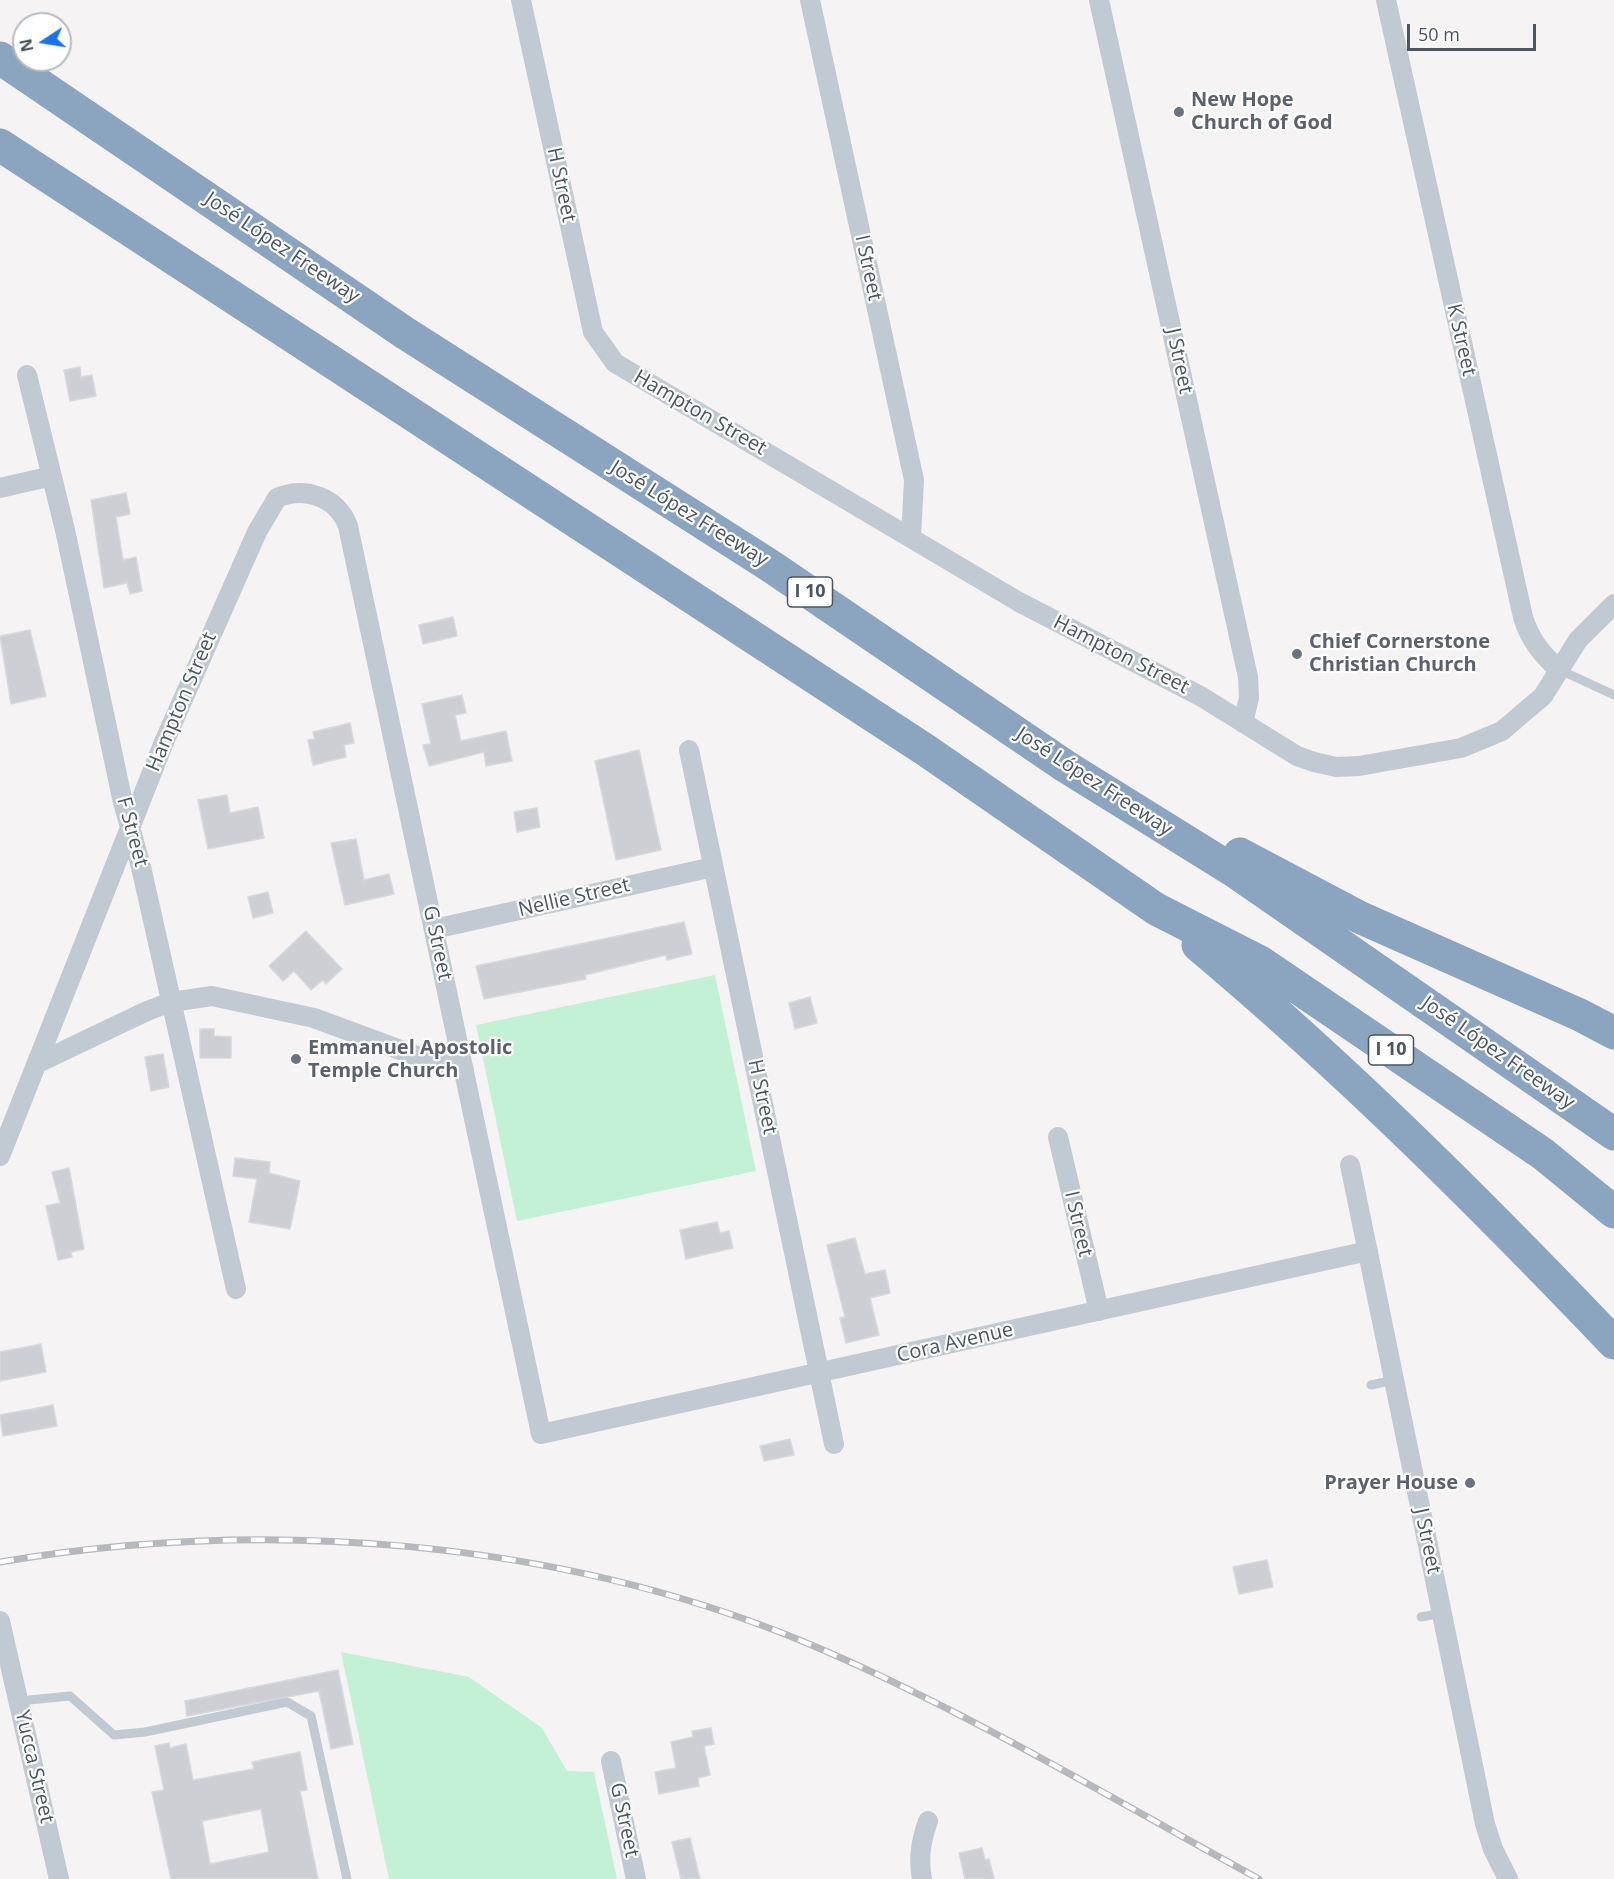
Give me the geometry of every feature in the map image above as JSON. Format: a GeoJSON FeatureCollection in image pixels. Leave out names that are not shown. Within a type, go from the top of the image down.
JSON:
{"type":"FeatureCollection","features":[{"type":"Feature","properties":{"kind":"highway","name":"José López Freeway"},"geometry":{"type":"LineString","coordinates":[[0,58],[405,333],[769,564],[1084,778],[1234,871],[1614,1134]]}},
{"type":"Feature","properties":{"kind":"highway","name":"I 10"},"geometry":{"type":"LineString","coordinates":[[0,146],[927,751],[1156,909],[1260,962],[1543,1154],[1614,1212]]}},
{"type":"Feature","properties":{"kind":"highway"},"geometry":{"type":"LineString","coordinates":[[1084,778],[1187,824],[1359,917],[1580,1015],[1614,1033]]}},
{"type":"Feature","properties":{"kind":"highway"},"geometry":{"type":"LineString","coordinates":[[1156,909],[1273,1008],[1372,1098],[1470,1192],[1614,1343]]}},
{"type":"Feature","properties":{"kind":"street","name":"H Street"},"geometry":{"type":"LineString","coordinates":[[521,0],[593,332],[615,363]]}},
{"type":"Feature","properties":{"kind":"street","name":"I Street"},"geometry":{"type":"LineString","coordinates":[[810,0],[914,480],[911,537]]}},
{"type":"Feature","properties":{"kind":"street","name":"J Street"},"geometry":{"type":"LineString","coordinates":[[1099,0],[1248,677],[1249,698],[1242,723]]}},
{"type":"Feature","properties":{"kind":"street","name":"K Street"},"geometry":{"type":"LineString","coordinates":[[1386,0],[1523,617],[1530,638],[1540,652],[1558,669]]}},
{"type":"Feature","properties":{"kind":"street","name":"Hampton Street"},"geometry":{"type":"LineString","coordinates":[[615,363],[1018,602],[1202,697],[1297,756],[1314,762],[1336,767],[1359,766],[1461,748],[1487,738],[1502,730],[1543,696],[1578,640],[1614,604]]}},
{"type":"Feature","properties":{"kind":"street","name":"F Street"},"geometry":{"type":"LineString","coordinates":[[27,375],[236,1289]]}},
{"type":"Feature","properties":{"kind":"street"},"geometry":{"type":"LineString","coordinates":[[0,488],[52,477]]}},
{"type":"Feature","properties":{"kind":"street","name":"G Street"},"geometry":{"type":"LineString","coordinates":[[288,493],[302,491],[335,505],[343,511],[348,526],[541,1434]]}},
{"type":"Feature","properties":{"kind":"street","name":"Hampton Street"},"geometry":{"type":"LineString","coordinates":[[0,1156],[164,742],[268,508],[277,498],[288,493]]}},
{"type":"Feature","properties":{"kind":"street","name":"H Street"},"geometry":{"type":"LineString","coordinates":[[689,750],[834,1444]]}},
{"type":"Feature","properties":{"kind":"street","name":"Nellie Street"},"geometry":{"type":"LineString","coordinates":[[434,929],[713,867]]}},
{"type":"Feature","properties":{"kind":"street"},"geometry":{"type":"LineString","coordinates":[[38,1063],[108,1028],[171,1002],[225,997],[314,1018],[414,1055],[464,1070]]}},
{"type":"Feature","properties":{"kind":"street","name":"I Street"},"geometry":{"type":"LineString","coordinates":[[1058,1137],[1099,1311]]}},
{"type":"Feature","properties":{"kind":"street","name":"J Street"},"geometry":{"type":"LineString","coordinates":[[1350,1165],[1485,1824],[1493,1849],[1508,1879]]}},
{"type":"Feature","properties":{"kind":"street","name":"Cora Avenue"},"geometry":{"type":"LineString","coordinates":[[541,1434],[1368,1251]]}},
{"type":"Feature","properties":{"kind":"street","name":"Yucca Street"},"geometry":{"type":"LineString","coordinates":[[1,1624],[59,1879]]}},
{"type":"Feature","properties":{"kind":"street","name":"G Street"},"geometry":{"type":"LineString","coordinates":[[611,1761],[636,1879]]}},
{"type":"Feature","properties":{"kind":"street"},"geometry":{"type":"LineString","coordinates":[[922,1879],[919,1866],[921,1842],[928,1821]]}},
{"type":"Feature","properties":{"kind":"lane"},"geometry":{"type":"LineString","coordinates":[[1558,669],[1614,694]]}},
{"type":"Feature","properties":{"kind":"lane"},"geometry":{"type":"LineString","coordinates":[[1371,1385],[1394,1380]]}},
{"type":"Feature","properties":{"kind":"lane"},"geometry":{"type":"LineString","coordinates":[[1421,1617],[1442,1613]]}},
{"type":"Feature","properties":{"kind":"lane"},"geometry":{"type":"LineString","coordinates":[[19,1701],[70,1696],[114,1735],[145,1732],[287,1702],[311,1716],[347,1879]]}},
{"type":"Feature","properties":{"kind":"green space"},"geometry":{"type":"Polygon","coordinates":[[[715,975],[756,1171],[517,1221],[476,1025],[715,975]]]}},
{"type":"Feature","properties":{"kind":"green space"},"geometry":{"type":"Polygon","coordinates":[[[341,1652],[469,1677],[542,1728],[567,1771],[594,1772],[617,1879],[389,1879],[341,1652]]]}},
{"type":"Feature","properties":{"kind":"building"},"geometry":{"type":"Polygon","coordinates":[[[80,367],[81,377],[92,375],[96,396],[70,401],[64,370],[80,367]]]}},
{"type":"Feature","properties":{"kind":"building"},"geometry":{"type":"Polygon","coordinates":[[[126,493],[130,514],[116,517],[123,560],[136,557],[142,591],[130,594],[127,583],[104,588],[91,500],[126,493]]]}},
{"type":"Feature","properties":{"kind":"building"},"geometry":{"type":"Polygon","coordinates":[[[453,617],[457,636],[423,644],[419,625],[453,617]]]}},
{"type":"Feature","properties":{"kind":"building"},"geometry":{"type":"Polygon","coordinates":[[[30,630],[46,696],[11,704],[0,636],[30,630]]]}},
{"type":"Feature","properties":{"kind":"building"},"geometry":{"type":"Polygon","coordinates":[[[462,695],[466,713],[455,715],[461,741],[506,731],[512,761],[486,766],[484,752],[429,766],[423,745],[431,744],[422,704],[462,695]]]}},
{"type":"Feature","properties":{"kind":"building"},"geometry":{"type":"Polygon","coordinates":[[[350,723],[354,743],[344,745],[346,757],[313,765],[308,740],[315,739],[313,732],[350,723]]]}},
{"type":"Feature","properties":{"kind":"building"},"geometry":{"type":"Polygon","coordinates":[[[639,750],[661,850],[616,860],[595,761],[639,750]]]}},
{"type":"Feature","properties":{"kind":"building"},"geometry":{"type":"Polygon","coordinates":[[[227,795],[230,813],[258,807],[264,838],[208,849],[198,800],[227,795]]]}},
{"type":"Feature","properties":{"kind":"building"},"geometry":{"type":"Polygon","coordinates":[[[537,808],[540,827],[517,832],[514,812],[537,808]]]}},
{"type":"Feature","properties":{"kind":"building"},"geometry":{"type":"Polygon","coordinates":[[[356,839],[364,880],[389,874],[394,894],[345,905],[331,843],[356,839]]]}},
{"type":"Feature","properties":{"kind":"building"},"geometry":{"type":"Polygon","coordinates":[[[268,892],[273,913],[253,918],[248,897],[268,892]]]}},
{"type":"Feature","properties":{"kind":"building"},"geometry":{"type":"Polygon","coordinates":[[[684,922],[692,954],[667,960],[666,955],[585,975],[586,979],[484,999],[476,966],[684,922]]]}},
{"type":"Feature","properties":{"kind":"building"},"geometry":{"type":"Polygon","coordinates":[[[306,931],[342,969],[326,984],[323,980],[311,990],[294,971],[283,981],[269,966],[306,931]]]}},
{"type":"Feature","properties":{"kind":"building"},"geometry":{"type":"Polygon","coordinates":[[[810,997],[817,1023],[795,1029],[789,1003],[810,997]]]}},
{"type":"Feature","properties":{"kind":"building"},"geometry":{"type":"Polygon","coordinates":[[[200,1029],[214,1029],[214,1036],[231,1037],[231,1058],[200,1058],[200,1029]]]}},
{"type":"Feature","properties":{"kind":"building"},"geometry":{"type":"Polygon","coordinates":[[[163,1054],[169,1087],[151,1091],[145,1057],[163,1054]]]}},
{"type":"Feature","properties":{"kind":"building"},"geometry":{"type":"Polygon","coordinates":[[[235,1158],[270,1162],[269,1173],[300,1181],[290,1229],[249,1222],[257,1179],[233,1176],[235,1158]]]}},
{"type":"Feature","properties":{"kind":"building"},"geometry":{"type":"Polygon","coordinates":[[[69,1168],[84,1249],[71,1252],[72,1257],[58,1260],[46,1206],[60,1203],[52,1172],[69,1168]]]}},
{"type":"Feature","properties":{"kind":"building"},"geometry":{"type":"Polygon","coordinates":[[[717,1222],[720,1233],[729,1231],[733,1248],[686,1259],[680,1230],[717,1222]]]}},
{"type":"Feature","properties":{"kind":"building"},"geometry":{"type":"Polygon","coordinates":[[[855,1238],[865,1274],[885,1270],[890,1293],[870,1298],[879,1335],[846,1343],[840,1318],[845,1317],[827,1245],[855,1238]]]}},
{"type":"Feature","properties":{"kind":"building"},"geometry":{"type":"Polygon","coordinates":[[[41,1344],[46,1372],[0,1381],[0,1352],[41,1344]]]}},
{"type":"Feature","properties":{"kind":"building"},"geometry":{"type":"Polygon","coordinates":[[[53,1405],[57,1426],[3,1436],[0,1415],[53,1405]]]}},
{"type":"Feature","properties":{"kind":"building"},"geometry":{"type":"Polygon","coordinates":[[[790,1439],[794,1455],[764,1461],[760,1446],[790,1439]]]}},
{"type":"Feature","properties":{"kind":"building"},"geometry":{"type":"Polygon","coordinates":[[[1267,1560],[1273,1587],[1239,1594],[1233,1567],[1267,1560]]]}},
{"type":"Feature","properties":{"kind":"building"},"geometry":{"type":"Polygon","coordinates":[[[338,1670],[353,1744],[331,1749],[319,1691],[187,1716],[185,1701],[338,1670]]]}},
{"type":"Feature","properties":{"kind":"building"},"geometry":{"type":"Polygon","coordinates":[[[711,1728],[714,1744],[704,1746],[710,1775],[698,1778],[699,1786],[659,1794],[655,1772],[676,1768],[671,1742],[693,1737],[692,1731],[711,1728]]]}},
{"type":"Feature","properties":{"kind":"building"},"geometry":{"type":"Polygon","coordinates":[[[169,1743],[170,1748],[186,1744],[193,1780],[254,1769],[252,1762],[300,1752],[307,1790],[300,1791],[318,1879],[171,1879],[152,1792],[164,1790],[155,1746],[169,1743]],[[261,1809],[202,1821],[210,1864],[269,1852],[261,1809]]]}},
{"type":"Feature","properties":{"kind":"building"},"geometry":{"type":"Polygon","coordinates":[[[690,1838],[700,1879],[681,1879],[672,1842],[690,1838]]]}},
{"type":"Feature","properties":{"kind":"building"},"geometry":{"type":"Polygon","coordinates":[[[982,1848],[985,1860],[989,1859],[994,1879],[965,1879],[959,1853],[982,1848]]]}},
{"type":"Feature","properties":{"kind":"railway"},"geometry":{"type":"LineString","coordinates":[[0,1562],[100,1548],[201,1541],[304,1540],[406,1546],[508,1559],[609,1579],[707,1606],[802,1641],[861,1667],[919,1694],[1033,1754],[1259,1879]]}},
{"type":"Feature","properties":{"kind":"place","name":"New Hope Church of God"},"geometry":{"type":"Point","coordinates":[1179,112]}},
{"type":"Feature","properties":{"kind":"place","name":"Chief Cornerstone Christian Church"},"geometry":{"type":"Point","coordinates":[1297,654]}},
{"type":"Feature","properties":{"kind":"place","name":"Emmanuel Apostolic Temple Church"},"geometry":{"type":"Point","coordinates":[296,1059]}},
{"type":"Feature","properties":{"kind":"place","name":"Prayer House"},"geometry":{"type":"Point","coordinates":[1470,1483]}}]}
